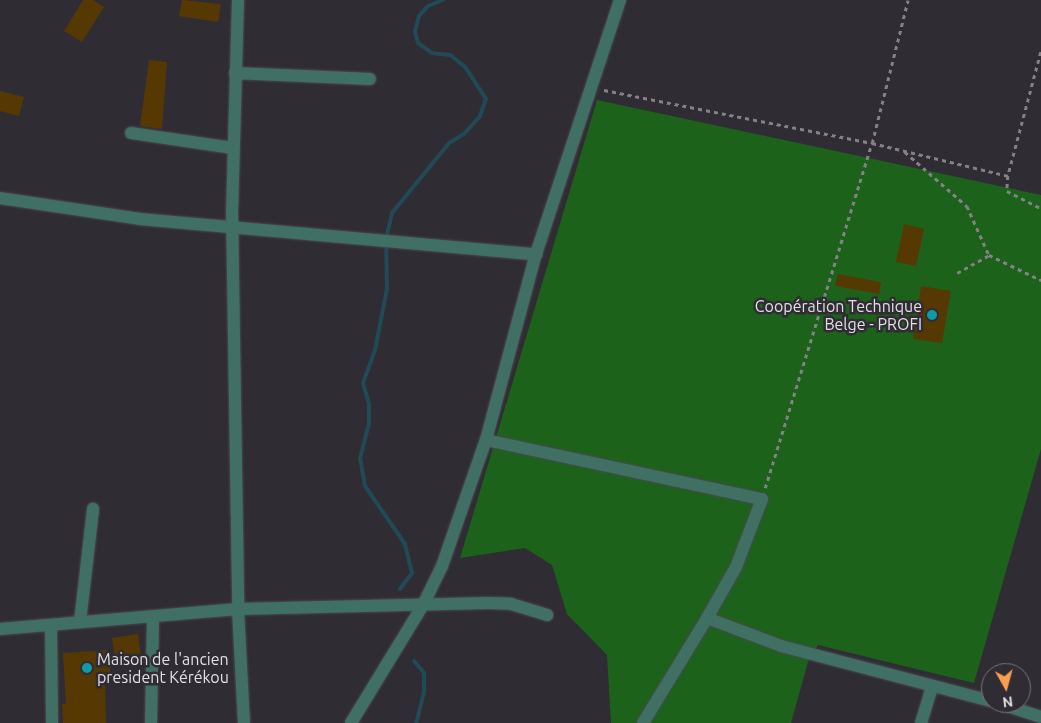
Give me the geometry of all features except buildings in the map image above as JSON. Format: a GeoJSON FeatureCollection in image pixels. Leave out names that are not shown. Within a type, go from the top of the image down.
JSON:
{"type":"FeatureCollection","features":[{"type":"Feature","properties":{"kind":"street"},"geometry":{"type":"LineString","coordinates":[[238,0],[232,148],[238,610],[244,723]]}},
{"type":"Feature","properties":{"kind":"street"},"geometry":{"type":"LineString","coordinates":[[352,723],[423,605],[442,566],[486,440],[536,254],[593,88],[620,0]]}},
{"type":"Feature","properties":{"kind":"street"},"geometry":{"type":"LineString","coordinates":[[235,73],[370,79]]}},
{"type":"Feature","properties":{"kind":"street"},"geometry":{"type":"LineString","coordinates":[[131,133],[232,148]]}},
{"type":"Feature","properties":{"kind":"street"},"geometry":{"type":"LineString","coordinates":[[0,198],[140,219],[536,254]]}},
{"type":"Feature","properties":{"kind":"street"},"geometry":{"type":"LineString","coordinates":[[486,440],[762,499],[736,567],[643,723]]}},
{"type":"Feature","properties":{"kind":"street"},"geometry":{"type":"LineString","coordinates":[[80,622],[93,509]]}},
{"type":"Feature","properties":{"kind":"street"},"geometry":{"type":"LineString","coordinates":[[0,629],[238,610],[423,605],[511,604],[547,615]]}},
{"type":"Feature","properties":{"kind":"street"},"geometry":{"type":"LineString","coordinates":[[151,723],[153,617]]}},
{"type":"Feature","properties":{"kind":"street"},"geometry":{"type":"LineString","coordinates":[[707,618],[781,646],[981,698]]}},
{"type":"Feature","properties":{"kind":"street"},"geometry":{"type":"LineString","coordinates":[[51,625],[52,723]]}},
{"type":"Feature","properties":{"kind":"street"},"geometry":{"type":"LineString","coordinates":[[921,723],[932,686]]}},
{"type":"Feature","properties":{"kind":"street"},"geometry":{"type":"LineString","coordinates":[[1029,713],[1041,717]]}},
{"type":"Feature","properties":{"kind":"path"},"geometry":{"type":"LineString","coordinates":[[762,499],[872,143],[908,0]]}},
{"type":"Feature","properties":{"kind":"path"},"geometry":{"type":"LineString","coordinates":[[1041,52],[1008,176],[1007,191],[1041,208]]}},
{"type":"Feature","properties":{"kind":"path"},"geometry":{"type":"LineString","coordinates":[[593,88],[872,143],[1008,176]]}},
{"type":"Feature","properties":{"kind":"path"},"geometry":{"type":"LineString","coordinates":[[904,150],[967,206],[989,255],[1041,280]]}},
{"type":"Feature","properties":{"kind":"path"},"geometry":{"type":"LineString","coordinates":[[957,273],[989,255]]}},
{"type":"Feature","properties":{"kind":"green space"},"geometry":{"type":"Polygon","coordinates":[[[597,100],[1041,195],[1041,449],[974,683],[818,645],[808,662],[791,723],[611,723],[607,655],[567,614],[552,565],[525,548],[460,558],[597,100]]]}},
{"type":"Feature","properties":{"kind":"waterway"},"geometry":{"type":"LineString","coordinates":[[400,589],[412,573],[405,544],[365,486],[360,459],[369,424],[369,404],[363,383],[375,350],[387,289],[386,239],[392,213],[449,143],[464,134],[480,116],[486,99],[465,67],[450,55],[432,53],[418,43],[415,31],[419,16],[428,6],[443,0]]}},
{"type":"Feature","properties":{"kind":"waterway"},"geometry":{"type":"LineString","coordinates":[[414,661],[424,673],[424,692],[416,723]]}},
{"type":"Feature","properties":{"kind":"place","name":"Coopération Technique Belge - PROFI"},"geometry":{"type":"Point","coordinates":[932,315]}},
{"type":"Feature","properties":{"kind":"place","name":"Maison de l'ancien president Kérékou"},"geometry":{"type":"Point","coordinates":[87,668]}}]}
